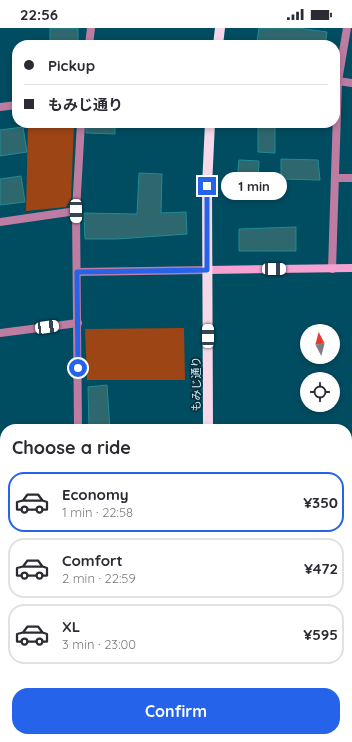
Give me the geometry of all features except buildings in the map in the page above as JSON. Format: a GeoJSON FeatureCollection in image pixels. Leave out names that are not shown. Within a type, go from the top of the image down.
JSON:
{"type":"FeatureCollection","features":[{"type":"Feature","properties":{"kind":"main road"},"geometry":{"type":"LineString","coordinates":[[219,40],[220,28]]}},
{"type":"Feature","properties":{"kind":"main road","name":"もみじ通り"},"geometry":{"type":"LineString","coordinates":[[208,424],[207,186],[210,128]]}},
{"type":"Feature","properties":{"kind":"street"},"geometry":{"type":"LineString","coordinates":[[90,40],[91,28]]}},
{"type":"Feature","properties":{"kind":"street"},"geometry":{"type":"LineString","coordinates":[[340,69],[347,28]]}},
{"type":"Feature","properties":{"kind":"street"},"geometry":{"type":"LineString","coordinates":[[340,81],[352,83]]}},
{"type":"Feature","properties":{"kind":"street"},"geometry":{"type":"LineString","coordinates":[[0,107],[12,106]]}},
{"type":"Feature","properties":{"kind":"street"},"geometry":{"type":"LineString","coordinates":[[78,424],[76,211],[81,128]]}},
{"type":"Feature","properties":{"kind":"street"},"geometry":{"type":"LineString","coordinates":[[332,269],[337,128]]}},
{"type":"Feature","properties":{"kind":"street"},"geometry":{"type":"LineString","coordinates":[[335,178],[352,178]]}},
{"type":"Feature","properties":{"kind":"street"},"geometry":{"type":"LineString","coordinates":[[0,222],[76,211]]}},
{"type":"Feature","properties":{"kind":"street"},"geometry":{"type":"LineString","coordinates":[[77,272],[352,268]]}},
{"type":"Feature","properties":{"kind":"street"},"geometry":{"type":"LineString","coordinates":[[0,333],[78,323]]}},
{"type":"Feature","properties":{"kind":"shaded area"},"geometry":{"type":"Polygon","coordinates":[[[28,128],[74,128],[71,199],[66,207],[26,211],[28,128]]]}},
{"type":"Feature","properties":{"kind":"shaded area"},"geometry":{"type":"Polygon","coordinates":[[[184,328],[185,380],[87,380],[85,329],[184,328]]]}},
{"type":"Feature","properties":{"kind":"route"},"geometry":{"type":"LineString","coordinates":[[78,368],[77,272],[207,270],[207,186]]}}]}
